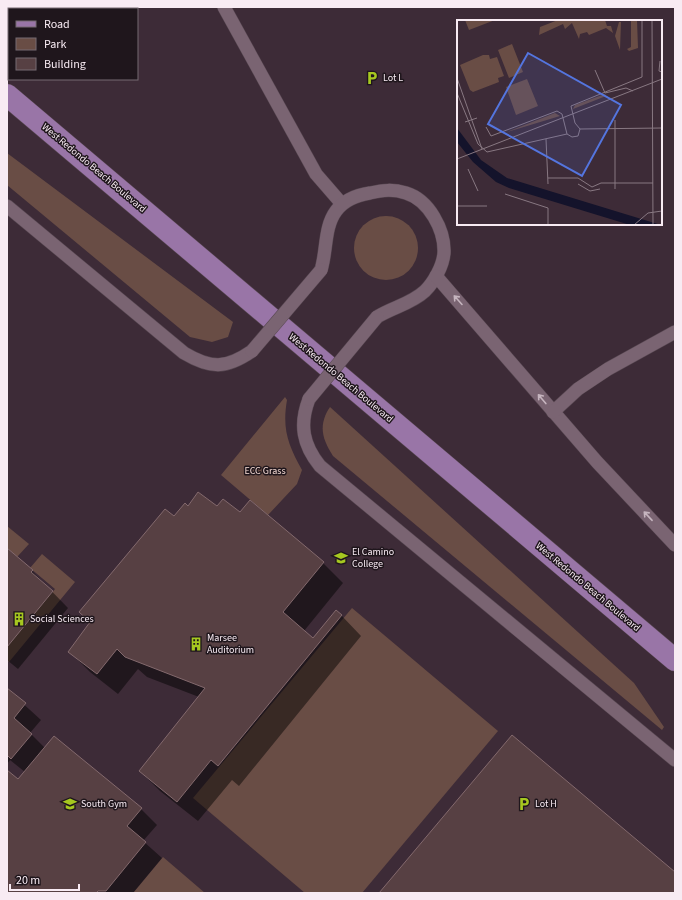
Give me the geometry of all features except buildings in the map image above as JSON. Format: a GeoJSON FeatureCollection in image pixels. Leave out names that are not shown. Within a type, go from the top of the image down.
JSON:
{"type":"FeatureCollection","features":[{"type":"Feature","properties":{"kind":"main road","name":"West Redondo Beach Boulevard"},"geometry":{"type":"LineString","coordinates":[[7,95],[675,660]]}},
{"type":"Feature","properties":{"kind":"lane"},"geometry":{"type":"LineString","coordinates":[[224,7],[316,174],[342,204]]}},
{"type":"Feature","properties":{"kind":"lane"},"geometry":{"type":"LineString","coordinates":[[7,206],[184,353],[197,361],[211,366],[226,364],[240,359],[252,351],[321,270],[330,222],[342,204],[357,196],[389,189],[408,193],[428,206],[441,231],[444,253],[436,276],[426,290],[414,300],[387,310],[377,317],[309,399],[304,412],[302,431],[311,456],[320,466],[675,760]]}},
{"type":"Feature","properties":{"kind":"lane"},"geometry":{"type":"LineString","coordinates":[[436,276],[597,462],[675,544]]}},
{"type":"Feature","properties":{"kind":"lane"},"geometry":{"type":"LineString","coordinates":[[553,412],[578,389],[608,369],[675,332]]}},
{"type":"Feature","properties":{"kind":"green space"},"geometry":{"type":"Polygon","coordinates":[[[7,153],[233,322],[228,337],[212,342],[190,337],[7,185],[7,153]]]}},
{"type":"Feature","properties":{"kind":"green space"},"geometry":{"type":"Polygon","coordinates":[[[386,216],[404,222],[412,230],[418,248],[412,266],[404,274],[386,280],[368,274],[360,266],[354,248],[360,230],[368,222],[386,216]]]}},
{"type":"Feature","properties":{"kind":"green space","name":"ECC Grass"},"geometry":{"type":"Polygon","coordinates":[[[285,397],[287,400],[285,420],[287,436],[293,453],[302,470],[297,484],[268,515],[221,475],[285,397]]]}},
{"type":"Feature","properties":{"kind":"green space"},"geometry":{"type":"Polygon","coordinates":[[[330,407],[634,683],[664,727],[662,730],[333,456],[326,444],[323,432],[324,420],[330,407]]]}},
{"type":"Feature","properties":{"kind":"green space"},"geometry":{"type":"Polygon","coordinates":[[[7,526],[29,544],[17,557],[7,548],[7,526]]]}},
{"type":"Feature","properties":{"kind":"green space"},"geometry":{"type":"Polygon","coordinates":[[[42,554],[75,582],[9,662],[7,660],[7,647],[55,589],[30,568],[42,554]]]}},
{"type":"Feature","properties":{"kind":"green space"},"geometry":{"type":"Polygon","coordinates":[[[352,608],[498,731],[362,893],[305,893],[193,798],[352,608]]]}},
{"type":"Feature","properties":{"kind":"green space"},"geometry":{"type":"Polygon","coordinates":[[[163,857],[205,893],[133,893],[163,857]]]}},
{"type":"Feature","properties":{"kind":"place","name":"Lot L"},"geometry":{"type":"Point","coordinates":[372,78]}},
{"type":"Feature","properties":{"kind":"place","name":"El Camino College"},"geometry":{"type":"Point","coordinates":[341,558]}},
{"type":"Feature","properties":{"kind":"place","name":"Social Sciences"},"geometry":{"type":"Point","coordinates":[19,619]}},
{"type":"Feature","properties":{"kind":"place","name":"Marsee Auditorium"},"geometry":{"type":"Point","coordinates":[196,644]}},
{"type":"Feature","properties":{"kind":"place","name":"South Gym"},"geometry":{"type":"Point","coordinates":[70,804]}},
{"type":"Feature","properties":{"kind":"place","name":"Lot H"},"geometry":{"type":"Point","coordinates":[524,804]}}]}
